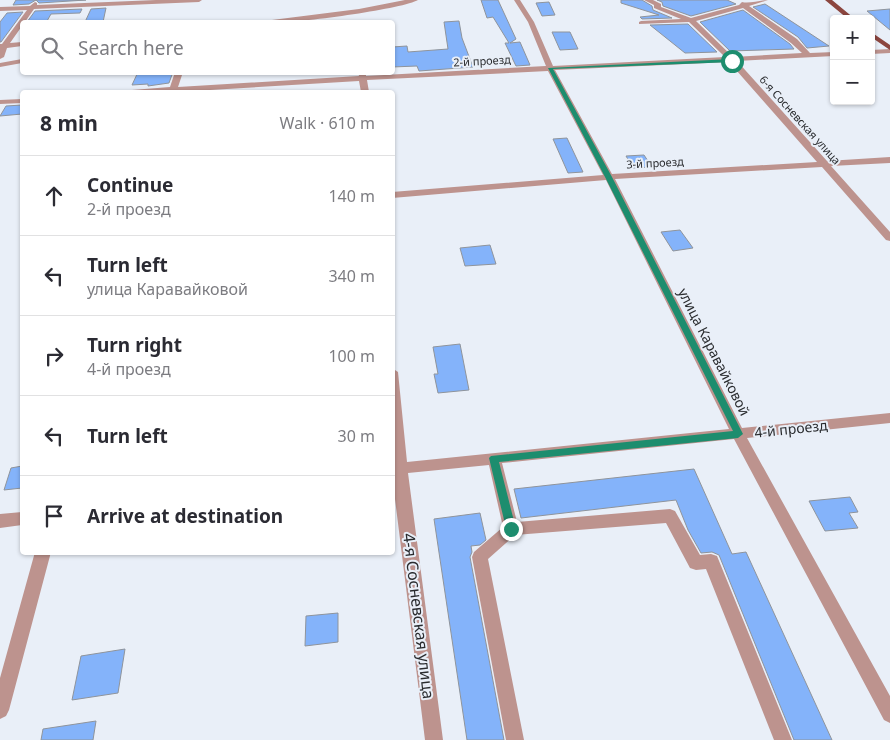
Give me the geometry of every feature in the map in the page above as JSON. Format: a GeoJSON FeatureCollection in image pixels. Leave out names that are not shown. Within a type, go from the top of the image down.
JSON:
{"type":"FeatureCollection","features":[{"type":"Feature","properties":{"kind":"main road"},"geometry":{"type":"LineString","coordinates":[[828,0],[847,15]]}},
{"type":"Feature","properties":{"kind":"main road"},"geometry":{"type":"LineString","coordinates":[[875,37],[890,49]]}},
{"type":"Feature","properties":{"kind":"street"},"geometry":{"type":"LineString","coordinates":[[23,20],[38,0]]}},
{"type":"Feature","properties":{"kind":"street"},"geometry":{"type":"LineString","coordinates":[[0,9],[199,0]]}},
{"type":"Feature","properties":{"kind":"street"},"geometry":{"type":"LineString","coordinates":[[294,20],[359,14],[415,0]]}},
{"type":"Feature","properties":{"kind":"street","name":"улица Каравайковой"},"geometry":{"type":"LineString","coordinates":[[517,0],[530,22],[550,68],[608,177],[738,434],[890,714]]}},
{"type":"Feature","properties":{"kind":"street"},"geometry":{"type":"LineString","coordinates":[[647,0],[659,5],[656,7],[691,20]]}},
{"type":"Feature","properties":{"kind":"street"},"geometry":{"type":"LineString","coordinates":[[733,0],[746,5],[794,41],[809,56]]}},
{"type":"Feature","properties":{"kind":"street"},"geometry":{"type":"LineString","coordinates":[[641,23],[691,20],[765,0]]}},
{"type":"Feature","properties":{"kind":"street","name":"6-я Сосневская улица"},"geometry":{"type":"LineString","coordinates":[[691,20],[732,61],[890,238]]}},
{"type":"Feature","properties":{"kind":"street"},"geometry":{"type":"LineString","coordinates":[[0,57],[2,46],[20,24]]}},
{"type":"Feature","properties":{"kind":"street"},"geometry":{"type":"LineString","coordinates":[[2,46],[20,44]]}},
{"type":"Feature","properties":{"kind":"street"},"geometry":{"type":"LineString","coordinates":[[875,51],[890,49]]}},
{"type":"Feature","properties":{"kind":"street","name":"2-й проезд"},"geometry":{"type":"LineString","coordinates":[[395,74],[732,61],[830,54]]}},
{"type":"Feature","properties":{"kind":"street"},"geometry":{"type":"LineString","coordinates":[[0,65],[20,61]]}},
{"type":"Feature","properties":{"kind":"street"},"geometry":{"type":"LineString","coordinates":[[174,90],[178,75]]}},
{"type":"Feature","properties":{"kind":"street"},"geometry":{"type":"LineString","coordinates":[[362,75],[364,90]]}},
{"type":"Feature","properties":{"kind":"street","name":"2-й проезд"},"geometry":{"type":"LineString","coordinates":[[186,90],[362,75]]}},
{"type":"Feature","properties":{"kind":"street"},"geometry":{"type":"LineString","coordinates":[[0,102],[20,101]]}},
{"type":"Feature","properties":{"kind":"street","name":"3-й проезд"},"geometry":{"type":"LineString","coordinates":[[395,195],[608,177],[890,160]]}},
{"type":"Feature","properties":{"kind":"street","name":"4-й проезд"},"geometry":{"type":"LineString","coordinates":[[396,468],[890,418]]}},
{"type":"Feature","properties":{"kind":"street","name":"4-я Сосневская улица"},"geometry":{"type":"LineString","coordinates":[[395,444],[396,468],[434,740]]}},
{"type":"Feature","properties":{"kind":"street"},"geometry":{"type":"LineString","coordinates":[[494,458],[511,529]]}},
{"type":"Feature","properties":{"kind":"street"},"geometry":{"type":"LineString","coordinates":[[514,740],[480,557],[511,529],[670,516],[696,563],[711,561],[783,740]]}},
{"type":"Feature","properties":{"kind":"street"},"geometry":{"type":"LineString","coordinates":[[0,521],[20,519]]}},
{"type":"Feature","properties":{"kind":"street"},"geometry":{"type":"LineString","coordinates":[[0,710],[42,555]]}},
{"type":"Feature","properties":{"kind":"building"},"geometry":{"type":"Polygon","coordinates":[[[16,0],[36,0],[29,4],[13,5],[16,0]]]}},
{"type":"Feature","properties":{"kind":"building"},"geometry":{"type":"Polygon","coordinates":[[[36,0],[86,0],[39,3],[36,0]]]}},
{"type":"Feature","properties":{"kind":"building"},"geometry":{"type":"Polygon","coordinates":[[[481,0],[498,0],[516,39],[510,43],[520,42],[530,65],[516,66],[505,43],[509,43],[493,17],[487,18],[481,0]]]}},
{"type":"Feature","properties":{"kind":"building"},"geometry":{"type":"Polygon","coordinates":[[[621,0],[642,0],[652,6],[653,10],[672,18],[642,19],[640,17],[659,15],[621,3],[621,0]]]}},
{"type":"Feature","properties":{"kind":"building"},"geometry":{"type":"Polygon","coordinates":[[[657,0],[727,0],[736,4],[691,16],[663,6],[662,2],[657,0]]]}},
{"type":"Feature","properties":{"kind":"building"},"geometry":{"type":"Polygon","coordinates":[[[549,2],[555,15],[542,16],[536,3],[549,2]]]}},
{"type":"Feature","properties":{"kind":"building"},"geometry":{"type":"Polygon","coordinates":[[[765,4],[829,46],[807,48],[798,37],[753,7],[765,4]]]}},
{"type":"Feature","properties":{"kind":"building"},"geometry":{"type":"Polygon","coordinates":[[[106,8],[103,20],[86,20],[91,9],[106,8]]]}},
{"type":"Feature","properties":{"kind":"building"},"geometry":{"type":"Polygon","coordinates":[[[82,9],[80,13],[51,14],[48,20],[28,20],[35,11],[82,9]]]}},
{"type":"Feature","properties":{"kind":"building"},"geometry":{"type":"Polygon","coordinates":[[[890,9],[890,30],[875,18],[875,15],[867,11],[890,9]]]}},
{"type":"Feature","properties":{"kind":"building"},"geometry":{"type":"Polygon","coordinates":[[[743,10],[790,44],[794,49],[730,51],[700,22],[743,10]]]}},
{"type":"Feature","properties":{"kind":"building"},"geometry":{"type":"Polygon","coordinates":[[[23,12],[0,42],[0,22],[7,13],[23,12]]]}},
{"type":"Feature","properties":{"kind":"building"},"geometry":{"type":"Polygon","coordinates":[[[459,21],[462,38],[473,67],[419,71],[417,66],[395,67],[395,47],[407,46],[408,52],[448,49],[444,22],[459,21]]]}},
{"type":"Feature","properties":{"kind":"building"},"geometry":{"type":"Polygon","coordinates":[[[688,24],[717,52],[685,53],[650,25],[688,24]]]}},
{"type":"Feature","properties":{"kind":"building"},"geometry":{"type":"Polygon","coordinates":[[[552,32],[570,32],[578,49],[560,50],[552,32]]]}},
{"type":"Feature","properties":{"kind":"building"},"geometry":{"type":"Polygon","coordinates":[[[137,75],[172,75],[169,83],[148,86],[148,84],[132,85],[137,75]]]}},
{"type":"Feature","properties":{"kind":"building"},"geometry":{"type":"Polygon","coordinates":[[[20,105],[20,114],[0,116],[6,106],[20,105]]]}},
{"type":"Feature","properties":{"kind":"building"},"geometry":{"type":"Polygon","coordinates":[[[567,138],[583,172],[568,173],[553,139],[567,138]]]}},
{"type":"Feature","properties":{"kind":"building"},"geometry":{"type":"Polygon","coordinates":[[[644,155],[652,167],[633,168],[626,156],[644,155]]]}},
{"type":"Feature","properties":{"kind":"building"},"geometry":{"type":"Polygon","coordinates":[[[680,230],[693,248],[673,251],[661,232],[680,230]]]}},
{"type":"Feature","properties":{"kind":"building"},"geometry":{"type":"Polygon","coordinates":[[[490,245],[496,264],[465,266],[460,248],[490,245]]]}},
{"type":"Feature","properties":{"kind":"building"},"geometry":{"type":"Polygon","coordinates":[[[460,344],[469,390],[438,393],[434,374],[438,374],[433,347],[460,344]]]}},
{"type":"Feature","properties":{"kind":"building"},"geometry":{"type":"Polygon","coordinates":[[[20,466],[20,488],[4,490],[11,468],[20,466]]]}},
{"type":"Feature","properties":{"kind":"building"},"geometry":{"type":"Polygon","coordinates":[[[694,469],[732,554],[746,552],[832,740],[794,740],[719,555],[712,552],[701,553],[688,530],[676,500],[521,518],[514,489],[694,469]]]}},
{"type":"Feature","properties":{"kind":"building"},"geometry":{"type":"Polygon","coordinates":[[[850,497],[858,512],[849,513],[858,528],[825,531],[809,501],[850,497]]]}},
{"type":"Feature","properties":{"kind":"building"},"geometry":{"type":"Polygon","coordinates":[[[480,513],[486,540],[480,545],[471,546],[472,552],[470,557],[504,740],[467,740],[434,519],[480,513]]]}},
{"type":"Feature","properties":{"kind":"building"},"geometry":{"type":"Polygon","coordinates":[[[338,613],[338,642],[305,646],[306,616],[338,613]]]}},
{"type":"Feature","properties":{"kind":"building"},"geometry":{"type":"Polygon","coordinates":[[[125,649],[118,693],[72,700],[81,656],[125,649]]]}},
{"type":"Feature","properties":{"kind":"building"},"geometry":{"type":"Polygon","coordinates":[[[96,721],[93,740],[41,740],[43,729],[96,721]]]}},
{"type":"Feature","properties":{"kind":"route"},"geometry":{"type":"LineString","coordinates":[[511,529],[494,458],[738,434],[608,177],[550,68],[732,61]]}}]}
